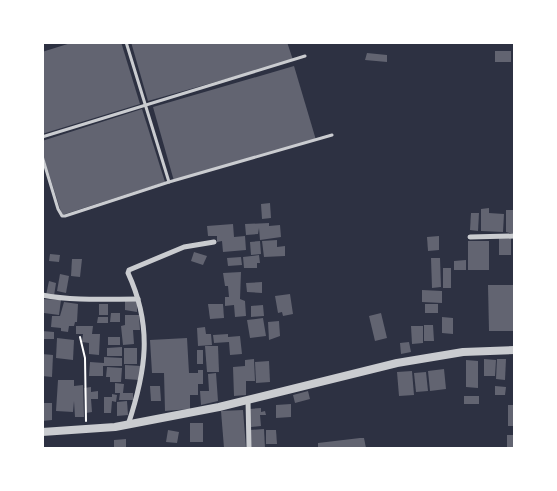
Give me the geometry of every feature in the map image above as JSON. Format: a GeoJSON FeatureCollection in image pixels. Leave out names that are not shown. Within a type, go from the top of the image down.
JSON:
{"type":"FeatureCollection","features":[{"type":"Feature","properties":{"kind":"street"},"geometry":{"type":"LineString","coordinates":[[470,237],[514,236]]}},
{"type":"Feature","properties":{"kind":"street"},"geometry":{"type":"LineString","coordinates":[[128,425],[143,371],[144,350],[138,299],[128,273],[132,267],[184,247],[214,242]]}},
{"type":"Feature","properties":{"kind":"street"},"geometry":{"type":"LineString","coordinates":[[42,295],[69,300],[84,298],[138,299]]}},
{"type":"Feature","properties":{"kind":"street"},"geometry":{"type":"LineString","coordinates":[[42,432],[88,430],[128,425],[248,400],[397,363],[463,352],[514,350]]}},
{"type":"Feature","properties":{"kind":"street"},"geometry":{"type":"LineString","coordinates":[[248,400],[250,448]]}},
{"type":"Feature","properties":{"kind":"lane"},"geometry":{"type":"LineString","coordinates":[[126,42],[169,182]]}},
{"type":"Feature","properties":{"kind":"lane"},"geometry":{"type":"LineString","coordinates":[[42,137],[305,56]]}},
{"type":"Feature","properties":{"kind":"lane"},"geometry":{"type":"LineString","coordinates":[[42,156],[62,216],[169,182],[332,136]]}},
{"type":"Feature","properties":{"kind":"path"},"geometry":{"type":"LineString","coordinates":[[80,337],[85,358],[84,398],[88,430]]}},
{"type":"Feature","properties":{"kind":"building"},"geometry":{"type":"Polygon","coordinates":[[[74,42],[121,42],[140,104],[42,134],[42,52],[74,42]]]}},
{"type":"Feature","properties":{"kind":"building"},"geometry":{"type":"Polygon","coordinates":[[[131,42],[287,42],[293,60],[148,101],[131,42]]]}},
{"type":"Feature","properties":{"kind":"building"},"geometry":{"type":"Polygon","coordinates":[[[495,51],[511,51],[511,62],[495,62],[495,51]]]}},
{"type":"Feature","properties":{"kind":"building"},"geometry":{"type":"Polygon","coordinates":[[[367,53],[387,55],[387,62],[365,60],[367,53]]]}},
{"type":"Feature","properties":{"kind":"building"},"geometry":{"type":"Polygon","coordinates":[[[294,66],[316,140],[174,181],[153,107],[294,66]]]}},
{"type":"Feature","properties":{"kind":"building"},"geometry":{"type":"Polygon","coordinates":[[[142,109],[165,182],[62,215],[42,152],[42,141],[142,109]]]}},
{"type":"Feature","properties":{"kind":"building"},"geometry":{"type":"Polygon","coordinates":[[[270,203],[271,218],[262,219],[261,204],[270,203]]]}},
{"type":"Feature","properties":{"kind":"building"},"geometry":{"type":"Polygon","coordinates":[[[489,208],[489,213],[504,214],[503,232],[481,231],[481,209],[489,208]]]}},
{"type":"Feature","properties":{"kind":"building"},"geometry":{"type":"Polygon","coordinates":[[[506,210],[514,210],[514,234],[506,232],[506,210]]]}},
{"type":"Feature","properties":{"kind":"building"},"geometry":{"type":"Polygon","coordinates":[[[471,213],[479,213],[478,231],[470,230],[471,213]]]}},
{"type":"Feature","properties":{"kind":"building"},"geometry":{"type":"Polygon","coordinates":[[[269,223],[269,226],[280,225],[281,237],[260,240],[259,228],[258,234],[246,235],[245,224],[269,223]]]}},
{"type":"Feature","properties":{"kind":"building"},"geometry":{"type":"Polygon","coordinates":[[[233,224],[234,237],[245,236],[246,250],[223,252],[222,241],[217,242],[217,236],[208,236],[207,226],[233,224]]]}},
{"type":"Feature","properties":{"kind":"building"},"geometry":{"type":"Polygon","coordinates":[[[439,236],[439,250],[428,251],[427,237],[439,236]]]}},
{"type":"Feature","properties":{"kind":"building"},"geometry":{"type":"Polygon","coordinates":[[[499,238],[511,238],[511,255],[499,255],[499,238]]]}},
{"type":"Feature","properties":{"kind":"building"},"geometry":{"type":"Polygon","coordinates":[[[277,240],[277,247],[285,246],[285,256],[264,257],[262,241],[277,240]]]}},
{"type":"Feature","properties":{"kind":"building"},"geometry":{"type":"Polygon","coordinates":[[[260,241],[261,254],[251,255],[250,242],[260,241]]]}},
{"type":"Feature","properties":{"kind":"building"},"geometry":{"type":"Polygon","coordinates":[[[468,241],[489,241],[489,270],[468,270],[468,241]]]}},
{"type":"Feature","properties":{"kind":"building"},"geometry":{"type":"Polygon","coordinates":[[[194,252],[207,256],[203,265],[191,261],[194,252]]]}},
{"type":"Feature","properties":{"kind":"building"},"geometry":{"type":"Polygon","coordinates":[[[50,254],[60,255],[59,262],[49,261],[50,254]]]}},
{"type":"Feature","properties":{"kind":"building"},"geometry":{"type":"Polygon","coordinates":[[[259,255],[260,263],[257,263],[257,268],[244,268],[243,257],[259,255]]]}},
{"type":"Feature","properties":{"kind":"building"},"geometry":{"type":"Polygon","coordinates":[[[241,257],[242,265],[228,266],[227,258],[241,257]]]}},
{"type":"Feature","properties":{"kind":"building"},"geometry":{"type":"Polygon","coordinates":[[[431,258],[440,258],[441,287],[432,288],[431,258]]]}},
{"type":"Feature","properties":{"kind":"building"},"geometry":{"type":"Polygon","coordinates":[[[72,259],[82,259],[80,277],[71,276],[72,259]]]}},
{"type":"Feature","properties":{"kind":"building"},"geometry":{"type":"Polygon","coordinates":[[[466,260],[466,270],[454,270],[454,261],[466,260]]]}},
{"type":"Feature","properties":{"kind":"building"},"geometry":{"type":"Polygon","coordinates":[[[443,268],[451,268],[451,288],[443,288],[443,268]]]}},
{"type":"Feature","properties":{"kind":"building"},"geometry":{"type":"Polygon","coordinates":[[[241,272],[240,299],[245,301],[246,316],[235,317],[234,305],[225,306],[225,297],[229,297],[228,286],[225,286],[223,273],[241,272]]]}},
{"type":"Feature","properties":{"kind":"building"},"geometry":{"type":"Polygon","coordinates":[[[60,274],[69,276],[66,293],[57,291],[60,274]]]}},
{"type":"Feature","properties":{"kind":"building"},"geometry":{"type":"Polygon","coordinates":[[[49,281],[56,283],[54,296],[46,295],[49,281]]]}},
{"type":"Feature","properties":{"kind":"building"},"geometry":{"type":"Polygon","coordinates":[[[262,282],[262,293],[247,292],[246,283],[262,282]]]}},
{"type":"Feature","properties":{"kind":"building"},"geometry":{"type":"Polygon","coordinates":[[[488,285],[514,285],[514,331],[489,331],[488,285]]]}},
{"type":"Feature","properties":{"kind":"building"},"geometry":{"type":"Polygon","coordinates":[[[422,290],[442,291],[442,303],[422,302],[422,290]]]}},
{"type":"Feature","properties":{"kind":"building"},"geometry":{"type":"Polygon","coordinates":[[[290,294],[293,314],[283,316],[282,312],[278,313],[275,296],[290,294]]]}},
{"type":"Feature","properties":{"kind":"building"},"geometry":{"type":"Polygon","coordinates":[[[42,299],[61,300],[59,315],[44,313],[42,299]]]}},
{"type":"Feature","properties":{"kind":"building"},"geometry":{"type":"Polygon","coordinates":[[[125,301],[137,301],[137,312],[125,310],[125,301]]]}},
{"type":"Feature","properties":{"kind":"building"},"geometry":{"type":"Polygon","coordinates":[[[64,302],[78,304],[77,322],[75,322],[74,326],[69,326],[68,332],[61,331],[61,328],[51,327],[52,316],[60,316],[64,302]]]}},
{"type":"Feature","properties":{"kind":"building"},"geometry":{"type":"Polygon","coordinates":[[[99,304],[108,304],[108,315],[99,315],[99,304]]]}},
{"type":"Feature","properties":{"kind":"building"},"geometry":{"type":"Polygon","coordinates":[[[208,304],[223,304],[224,318],[210,319],[208,304]]]}},
{"type":"Feature","properties":{"kind":"building"},"geometry":{"type":"Polygon","coordinates":[[[425,304],[438,304],[438,313],[425,313],[425,304]]]}},
{"type":"Feature","properties":{"kind":"building"},"geometry":{"type":"Polygon","coordinates":[[[263,305],[264,316],[251,317],[251,306],[263,305]]]}},
{"type":"Feature","properties":{"kind":"building"},"geometry":{"type":"Polygon","coordinates":[[[111,313],[120,313],[120,322],[110,322],[111,313]]]}},
{"type":"Feature","properties":{"kind":"building"},"geometry":{"type":"Polygon","coordinates":[[[381,313],[387,338],[375,341],[369,316],[381,313]]]}},
{"type":"Feature","properties":{"kind":"building"},"geometry":{"type":"Polygon","coordinates":[[[125,315],[139,315],[140,330],[133,330],[134,344],[123,345],[121,326],[125,325],[125,315]]]}},
{"type":"Feature","properties":{"kind":"building"},"geometry":{"type":"Polygon","coordinates":[[[98,317],[108,317],[108,323],[97,323],[98,317]]]}},
{"type":"Feature","properties":{"kind":"building"},"geometry":{"type":"Polygon","coordinates":[[[442,317],[453,318],[453,334],[442,333],[442,317]]]}},
{"type":"Feature","properties":{"kind":"building"},"geometry":{"type":"Polygon","coordinates":[[[263,318],[266,336],[250,338],[247,320],[263,318]]]}},
{"type":"Feature","properties":{"kind":"building"},"geometry":{"type":"Polygon","coordinates":[[[279,321],[280,336],[269,340],[268,322],[279,321]]]}},
{"type":"Feature","properties":{"kind":"building"},"geometry":{"type":"Polygon","coordinates":[[[424,325],[433,325],[434,341],[424,341],[424,325]]]}},
{"type":"Feature","properties":{"kind":"building"},"geometry":{"type":"Polygon","coordinates":[[[76,326],[93,326],[92,334],[100,334],[99,355],[89,354],[89,343],[82,342],[83,334],[76,334],[76,326]]]}},
{"type":"Feature","properties":{"kind":"building"},"geometry":{"type":"Polygon","coordinates":[[[411,326],[423,326],[423,343],[412,344],[411,326]]]}},
{"type":"Feature","properties":{"kind":"building"},"geometry":{"type":"Polygon","coordinates":[[[205,327],[206,334],[211,334],[212,345],[198,346],[197,328],[205,327]]]}},
{"type":"Feature","properties":{"kind":"building"},"geometry":{"type":"Polygon","coordinates":[[[42,331],[54,332],[54,339],[42,339],[42,331]]]}},
{"type":"Feature","properties":{"kind":"building"},"geometry":{"type":"Polygon","coordinates":[[[228,334],[228,337],[240,336],[242,354],[230,355],[229,342],[214,343],[213,335],[228,334]]]}},
{"type":"Feature","properties":{"kind":"building"},"geometry":{"type":"Polygon","coordinates":[[[108,337],[120,337],[120,345],[108,345],[108,337]]]}},
{"type":"Feature","properties":{"kind":"building"},"geometry":{"type":"Polygon","coordinates":[[[57,338],[74,340],[73,360],[56,358],[57,338]]]}},
{"type":"Feature","properties":{"kind":"building"},"geometry":{"type":"Polygon","coordinates":[[[187,338],[189,373],[198,373],[198,370],[203,370],[203,384],[198,384],[198,395],[190,395],[190,409],[165,411],[164,373],[152,373],[150,340],[187,338]]]}},
{"type":"Feature","properties":{"kind":"building"},"geometry":{"type":"Polygon","coordinates":[[[409,342],[411,352],[401,354],[400,343],[409,342]]]}},
{"type":"Feature","properties":{"kind":"building"},"geometry":{"type":"Polygon","coordinates":[[[205,346],[218,346],[219,372],[207,372],[205,346]]]}},
{"type":"Feature","properties":{"kind":"building"},"geometry":{"type":"Polygon","coordinates":[[[122,347],[122,356],[107,356],[107,348],[122,347]]]}},
{"type":"Feature","properties":{"kind":"building"},"geometry":{"type":"Polygon","coordinates":[[[124,348],[137,348],[137,364],[124,364],[124,348]]]}},
{"type":"Feature","properties":{"kind":"building"},"geometry":{"type":"Polygon","coordinates":[[[197,350],[203,350],[203,364],[197,364],[197,350]]]}},
{"type":"Feature","properties":{"kind":"building"},"geometry":{"type":"Polygon","coordinates":[[[42,354],[53,355],[52,377],[42,376],[42,354]]]}},
{"type":"Feature","properties":{"kind":"building"},"geometry":{"type":"Polygon","coordinates":[[[104,357],[122,358],[122,366],[103,366],[103,376],[89,376],[90,362],[104,363],[104,357]]]}},
{"type":"Feature","properties":{"kind":"building"},"geometry":{"type":"Polygon","coordinates":[[[254,359],[255,381],[246,381],[246,395],[234,396],[233,367],[245,366],[245,360],[254,359]]]}},
{"type":"Feature","properties":{"kind":"building"},"geometry":{"type":"Polygon","coordinates":[[[484,359],[496,360],[495,376],[484,376],[484,359]]]}},
{"type":"Feature","properties":{"kind":"building"},"geometry":{"type":"Polygon","coordinates":[[[497,359],[506,359],[505,380],[496,379],[497,359]]]}},
{"type":"Feature","properties":{"kind":"building"},"geometry":{"type":"Polygon","coordinates":[[[466,360],[478,361],[478,388],[466,387],[466,360]]]}},
{"type":"Feature","properties":{"kind":"building"},"geometry":{"type":"Polygon","coordinates":[[[269,361],[270,382],[256,383],[255,362],[269,361]]]}},
{"type":"Feature","properties":{"kind":"building"},"geometry":{"type":"Polygon","coordinates":[[[125,365],[141,366],[140,380],[125,379],[125,365]]]}},
{"type":"Feature","properties":{"kind":"building"},"geometry":{"type":"Polygon","coordinates":[[[107,367],[122,368],[121,382],[110,382],[110,377],[106,377],[107,367]]]}},
{"type":"Feature","properties":{"kind":"building"},"geometry":{"type":"Polygon","coordinates":[[[444,369],[446,389],[430,391],[428,371],[444,369]]]}},
{"type":"Feature","properties":{"kind":"building"},"geometry":{"type":"Polygon","coordinates":[[[412,371],[414,395],[399,396],[397,372],[412,371]]]}},
{"type":"Feature","properties":{"kind":"building"},"geometry":{"type":"Polygon","coordinates":[[[426,372],[428,391],[416,392],[414,373],[426,372]]]}},
{"type":"Feature","properties":{"kind":"building"},"geometry":{"type":"Polygon","coordinates":[[[216,373],[218,401],[201,405],[200,391],[209,391],[208,374],[216,373]]]}},
{"type":"Feature","properties":{"kind":"building"},"geometry":{"type":"Polygon","coordinates":[[[58,380],[74,380],[74,386],[83,385],[84,417],[75,417],[74,401],[73,412],[56,411],[58,380]]]}},
{"type":"Feature","properties":{"kind":"building"},"geometry":{"type":"Polygon","coordinates":[[[115,383],[124,384],[123,393],[133,393],[133,400],[119,400],[120,393],[115,393],[115,383]]]}},
{"type":"Feature","properties":{"kind":"building"},"geometry":{"type":"Polygon","coordinates":[[[150,386],[160,386],[161,401],[151,401],[150,386]]]}},
{"type":"Feature","properties":{"kind":"building"},"geometry":{"type":"Polygon","coordinates":[[[495,386],[506,387],[505,395],[495,395],[495,386]]]}},
{"type":"Feature","properties":{"kind":"building"},"geometry":{"type":"Polygon","coordinates":[[[91,387],[91,392],[98,391],[98,399],[91,399],[92,412],[86,413],[84,388],[91,387]]]}},
{"type":"Feature","properties":{"kind":"building"},"geometry":{"type":"Polygon","coordinates":[[[308,391],[310,399],[295,403],[293,395],[308,391]]]}},
{"type":"Feature","properties":{"kind":"building"},"geometry":{"type":"Polygon","coordinates":[[[112,394],[117,395],[116,402],[112,401],[111,413],[104,413],[104,397],[112,397],[112,394]]]}},
{"type":"Feature","properties":{"kind":"building"},"geometry":{"type":"Polygon","coordinates":[[[464,396],[479,396],[479,404],[464,404],[464,396]]]}},
{"type":"Feature","properties":{"kind":"building"},"geometry":{"type":"Polygon","coordinates":[[[127,401],[128,415],[117,416],[117,402],[127,401]]]}},
{"type":"Feature","properties":{"kind":"building"},"geometry":{"type":"Polygon","coordinates":[[[42,403],[52,403],[52,420],[42,421],[42,403]]]}},
{"type":"Feature","properties":{"kind":"building"},"geometry":{"type":"Polygon","coordinates":[[[291,404],[291,417],[276,418],[276,405],[291,404]]]}},
{"type":"Feature","properties":{"kind":"building"},"geometry":{"type":"Polygon","coordinates":[[[508,405],[514,405],[514,426],[508,426],[508,405]]]}},
{"type":"Feature","properties":{"kind":"building"},"geometry":{"type":"Polygon","coordinates":[[[261,408],[261,412],[265,411],[266,415],[260,415],[261,426],[251,427],[249,409],[261,408]]]}},
{"type":"Feature","properties":{"kind":"building"},"geometry":{"type":"Polygon","coordinates":[[[243,410],[246,448],[224,448],[221,411],[243,410]]]}},
{"type":"Feature","properties":{"kind":"building"},"geometry":{"type":"Polygon","coordinates":[[[190,423],[203,423],[203,442],[190,442],[190,423]]]}},
{"type":"Feature","properties":{"kind":"building"},"geometry":{"type":"Polygon","coordinates":[[[264,429],[265,448],[251,448],[250,430],[264,429]]]}},
{"type":"Feature","properties":{"kind":"building"},"geometry":{"type":"Polygon","coordinates":[[[168,430],[179,432],[177,443],[166,442],[168,430]]]}},
{"type":"Feature","properties":{"kind":"building"},"geometry":{"type":"Polygon","coordinates":[[[266,430],[276,430],[277,444],[266,444],[266,430]]]}},
{"type":"Feature","properties":{"kind":"building"},"geometry":{"type":"Polygon","coordinates":[[[507,435],[514,435],[514,448],[507,448],[507,435]]]}},
{"type":"Feature","properties":{"kind":"building"},"geometry":{"type":"Polygon","coordinates":[[[364,438],[366,448],[318,448],[318,443],[364,438]]]}},
{"type":"Feature","properties":{"kind":"building"},"geometry":{"type":"Polygon","coordinates":[[[126,439],[126,448],[114,448],[114,440],[126,439]]]}}]}
